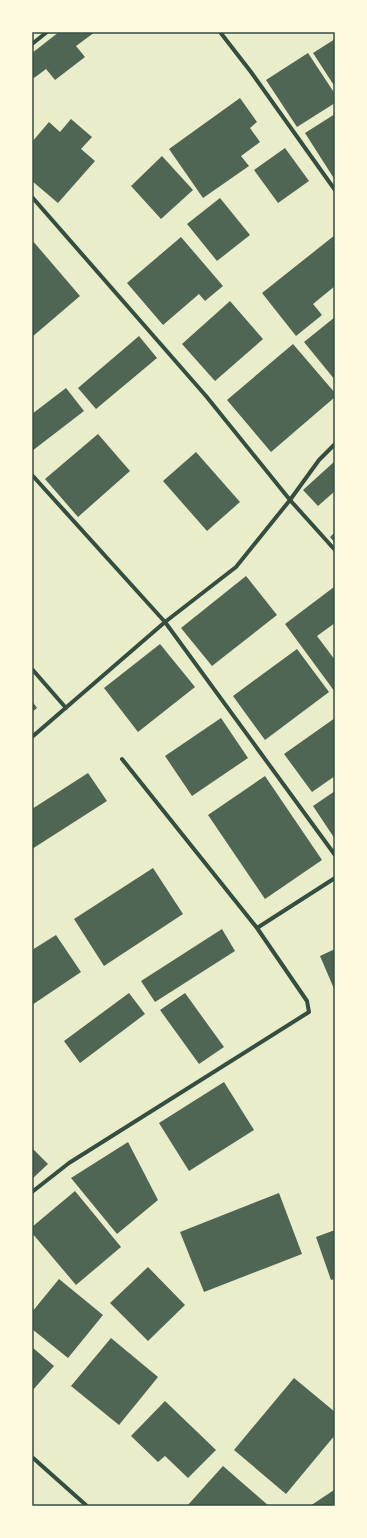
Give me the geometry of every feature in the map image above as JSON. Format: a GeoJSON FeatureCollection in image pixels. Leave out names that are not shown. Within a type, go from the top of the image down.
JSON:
{"type":"FeatureCollection","features":[{"type":"Feature","properties":{"kind":"street"},"geometry":{"type":"LineString","coordinates":[[32,44],[48,32]]}},
{"type":"Feature","properties":{"kind":"street"},"geometry":{"type":"LineString","coordinates":[[220,32],[251,72],[335,190]]}},
{"type":"Feature","properties":{"kind":"street"},"geometry":{"type":"LineString","coordinates":[[32,197],[206,396],[290,500],[335,550]]}},
{"type":"Feature","properties":{"kind":"street"},"geometry":{"type":"LineString","coordinates":[[32,737],[165,622],[236,567],[290,500],[319,460],[335,444]]}},
{"type":"Feature","properties":{"kind":"street"},"geometry":{"type":"LineString","coordinates":[[32,475],[165,622],[335,855]]}},
{"type":"Feature","properties":{"kind":"street"},"geometry":{"type":"LineString","coordinates":[[32,669],[66,708]]}},
{"type":"Feature","properties":{"kind":"street"},"geometry":{"type":"LineString","coordinates":[[32,1192],[69,1163],[309,1012],[307,1001],[257,928],[122,759]]}},
{"type":"Feature","properties":{"kind":"street"},"geometry":{"type":"LineString","coordinates":[[257,928],[335,878]]}},
{"type":"Feature","properties":{"kind":"street"},"geometry":{"type":"LineString","coordinates":[[32,1457],[87,1506]]}},
{"type":"Feature","properties":{"kind":"building"},"geometry":{"type":"Polygon","coordinates":[[[59,32],[95,32],[76,46],[85,57],[55,80],[46,69],[34,78],[32,75],[32,53],[59,32]]]}},
{"type":"Feature","properties":{"kind":"building"},"geometry":{"type":"Polygon","coordinates":[[[335,39],[335,87],[313,53],[335,39]]]}},
{"type":"Feature","properties":{"kind":"building"},"geometry":{"type":"Polygon","coordinates":[[[308,53],[335,94],[335,103],[297,127],[266,80],[308,53]]]}},
{"type":"Feature","properties":{"kind":"building"},"geometry":{"type":"Polygon","coordinates":[[[240,98],[257,122],[250,128],[260,142],[241,156],[249,166],[203,198],[169,149],[240,98]]]}},
{"type":"Feature","properties":{"kind":"building"},"geometry":{"type":"Polygon","coordinates":[[[335,114],[335,180],[305,133],[335,114]]]}},
{"type":"Feature","properties":{"kind":"building"},"geometry":{"type":"Polygon","coordinates":[[[71,119],[92,137],[81,149],[95,161],[58,203],[32,181],[32,142],[49,122],[60,132],[71,119]]]}},
{"type":"Feature","properties":{"kind":"building"},"geometry":{"type":"Polygon","coordinates":[[[285,148],[309,181],[278,203],[254,170],[285,148]]]}},
{"type":"Feature","properties":{"kind":"building"},"geometry":{"type":"Polygon","coordinates":[[[162,156],[193,190],[161,219],[131,186],[162,156]]]}},
{"type":"Feature","properties":{"kind":"building"},"geometry":{"type":"Polygon","coordinates":[[[220,198],[250,235],[217,261],[187,224],[220,198]]]}},
{"type":"Feature","properties":{"kind":"building"},"geometry":{"type":"Polygon","coordinates":[[[335,235],[335,286],[313,304],[322,315],[296,336],[262,293],[335,235]]]}},
{"type":"Feature","properties":{"kind":"building"},"geometry":{"type":"Polygon","coordinates":[[[181,237],[223,286],[205,301],[199,294],[163,325],[127,283],[181,237]]]}},
{"type":"Feature","properties":{"kind":"building"},"geometry":{"type":"Polygon","coordinates":[[[32,240],[80,296],[32,337],[32,240]]]}},
{"type":"Feature","properties":{"kind":"building"},"geometry":{"type":"Polygon","coordinates":[[[230,301],[263,339],[215,381],[182,344],[230,301]]]}},
{"type":"Feature","properties":{"kind":"building"},"geometry":{"type":"Polygon","coordinates":[[[335,317],[335,380],[304,342],[335,317]]]}},
{"type":"Feature","properties":{"kind":"building"},"geometry":{"type":"Polygon","coordinates":[[[139,336],[157,358],[96,409],[78,388],[139,336]]]}},
{"type":"Feature","properties":{"kind":"building"},"geometry":{"type":"Polygon","coordinates":[[[293,344],[335,393],[335,397],[271,452],[227,400],[293,344]]]}},
{"type":"Feature","properties":{"kind":"building"},"geometry":{"type":"Polygon","coordinates":[[[66,388],[84,411],[32,451],[32,414],[66,388]]]}},
{"type":"Feature","properties":{"kind":"building"},"geometry":{"type":"Polygon","coordinates":[[[98,434],[130,471],[78,517],[45,479],[98,434]]]}},
{"type":"Feature","properties":{"kind":"building"},"geometry":{"type":"Polygon","coordinates":[[[196,452],[240,502],[207,531],[163,481],[196,452]]]}},
{"type":"Feature","properties":{"kind":"building"},"geometry":{"type":"Polygon","coordinates":[[[335,461],[335,491],[318,506],[303,490],[335,461]]]}},
{"type":"Feature","properties":{"kind":"building"},"geometry":{"type":"Polygon","coordinates":[[[335,532],[335,543],[330,537],[335,532]]]}},
{"type":"Feature","properties":{"kind":"building"},"geometry":{"type":"Polygon","coordinates":[[[246,576],[277,615],[212,666],[181,628],[246,576]]]}},
{"type":"Feature","properties":{"kind":"building"},"geometry":{"type":"Polygon","coordinates":[[[334,587],[335,623],[317,636],[335,660],[335,692],[285,624],[334,587]]]}},
{"type":"Feature","properties":{"kind":"building"},"geometry":{"type":"Polygon","coordinates":[[[160,644],[195,687],[138,732],[104,688],[160,644]]]}},
{"type":"Feature","properties":{"kind":"building"},"geometry":{"type":"Polygon","coordinates":[[[297,649],[329,692],[265,740],[233,696],[297,649]]]}},
{"type":"Feature","properties":{"kind":"building"},"geometry":{"type":"Polygon","coordinates":[[[32,701],[37,708],[32,712],[32,701]]]}},
{"type":"Feature","properties":{"kind":"building"},"geometry":{"type":"Polygon","coordinates":[[[221,718],[248,758],[192,796],[165,756],[221,718]]]}},
{"type":"Feature","properties":{"kind":"building"},"geometry":{"type":"Polygon","coordinates":[[[335,718],[335,776],[312,792],[284,754],[335,718]]]}},
{"type":"Feature","properties":{"kind":"building"},"geometry":{"type":"Polygon","coordinates":[[[88,773],[107,801],[32,849],[32,809],[88,773]]]}},
{"type":"Feature","properties":{"kind":"building"},"geometry":{"type":"Polygon","coordinates":[[[265,776],[322,860],[265,899],[208,815],[265,776]]]}},
{"type":"Feature","properties":{"kind":"building"},"geometry":{"type":"Polygon","coordinates":[[[335,791],[335,839],[313,806],[335,791]]]}},
{"type":"Feature","properties":{"kind":"building"},"geometry":{"type":"Polygon","coordinates":[[[153,868],[183,914],[104,966],[74,919],[153,868]]]}},
{"type":"Feature","properties":{"kind":"building"},"geometry":{"type":"Polygon","coordinates":[[[222,929],[235,951],[155,1002],[141,981],[222,929]]]}},
{"type":"Feature","properties":{"kind":"building"},"geometry":{"type":"Polygon","coordinates":[[[56,935],[81,972],[32,1005],[32,950],[56,935]]]}},
{"type":"Feature","properties":{"kind":"building"},"geometry":{"type":"Polygon","coordinates":[[[335,949],[335,991],[320,956],[335,949]]]}},
{"type":"Feature","properties":{"kind":"building"},"geometry":{"type":"Polygon","coordinates":[[[129,993],[145,1014],[80,1063],[64,1041],[129,993]]]}},
{"type":"Feature","properties":{"kind":"building"},"geometry":{"type":"Polygon","coordinates":[[[185,993],[224,1047],[199,1064],[160,1010],[185,993]]]}},
{"type":"Feature","properties":{"kind":"building"},"geometry":{"type":"Polygon","coordinates":[[[224,1082],[254,1130],[189,1171],[159,1123],[224,1082]]]}},
{"type":"Feature","properties":{"kind":"building"},"geometry":{"type":"Polygon","coordinates":[[[128,1142],[158,1200],[117,1234],[71,1178],[128,1142]]]}},
{"type":"Feature","properties":{"kind":"building"},"geometry":{"type":"Polygon","coordinates":[[[32,1148],[48,1164],[32,1179],[32,1148]]]}},
{"type":"Feature","properties":{"kind":"building"},"geometry":{"type":"Polygon","coordinates":[[[75,1191],[121,1247],[76,1285],[32,1233],[32,1227],[75,1191]]]}},
{"type":"Feature","properties":{"kind":"building"},"geometry":{"type":"Polygon","coordinates":[[[279,1193],[302,1254],[204,1292],[180,1232],[279,1193]]]}},
{"type":"Feature","properties":{"kind":"building"},"geometry":{"type":"Polygon","coordinates":[[[335,1230],[335,1279],[331,1280],[316,1237],[335,1230]]]}},
{"type":"Feature","properties":{"kind":"building"},"geometry":{"type":"Polygon","coordinates":[[[148,1267],[185,1305],[148,1341],[110,1303],[148,1267]]]}},
{"type":"Feature","properties":{"kind":"building"},"geometry":{"type":"Polygon","coordinates":[[[59,1279],[103,1315],[68,1358],[32,1329],[32,1312],[59,1279]]]}},
{"type":"Feature","properties":{"kind":"building"},"geometry":{"type":"Polygon","coordinates":[[[111,1338],[158,1377],[119,1425],[71,1386],[111,1338]]]}},
{"type":"Feature","properties":{"kind":"building"},"geometry":{"type":"Polygon","coordinates":[[[32,1347],[54,1366],[32,1391],[32,1347]]]}},
{"type":"Feature","properties":{"kind":"building"},"geometry":{"type":"Polygon","coordinates":[[[294,1378],[335,1412],[335,1435],[286,1494],[234,1450],[294,1378]]]}},
{"type":"Feature","properties":{"kind":"building"},"geometry":{"type":"Polygon","coordinates":[[[165,1401],[216,1450],[188,1478],[165,1456],[158,1462],[131,1436],[165,1401]]]}},
{"type":"Feature","properties":{"kind":"building"},"geometry":{"type":"Polygon","coordinates":[[[223,1466],[269,1506],[187,1506],[223,1466]]]}},
{"type":"Feature","properties":{"kind":"building"},"geometry":{"type":"Polygon","coordinates":[[[334,1490],[335,1506],[310,1506],[334,1490]]]}}]}
